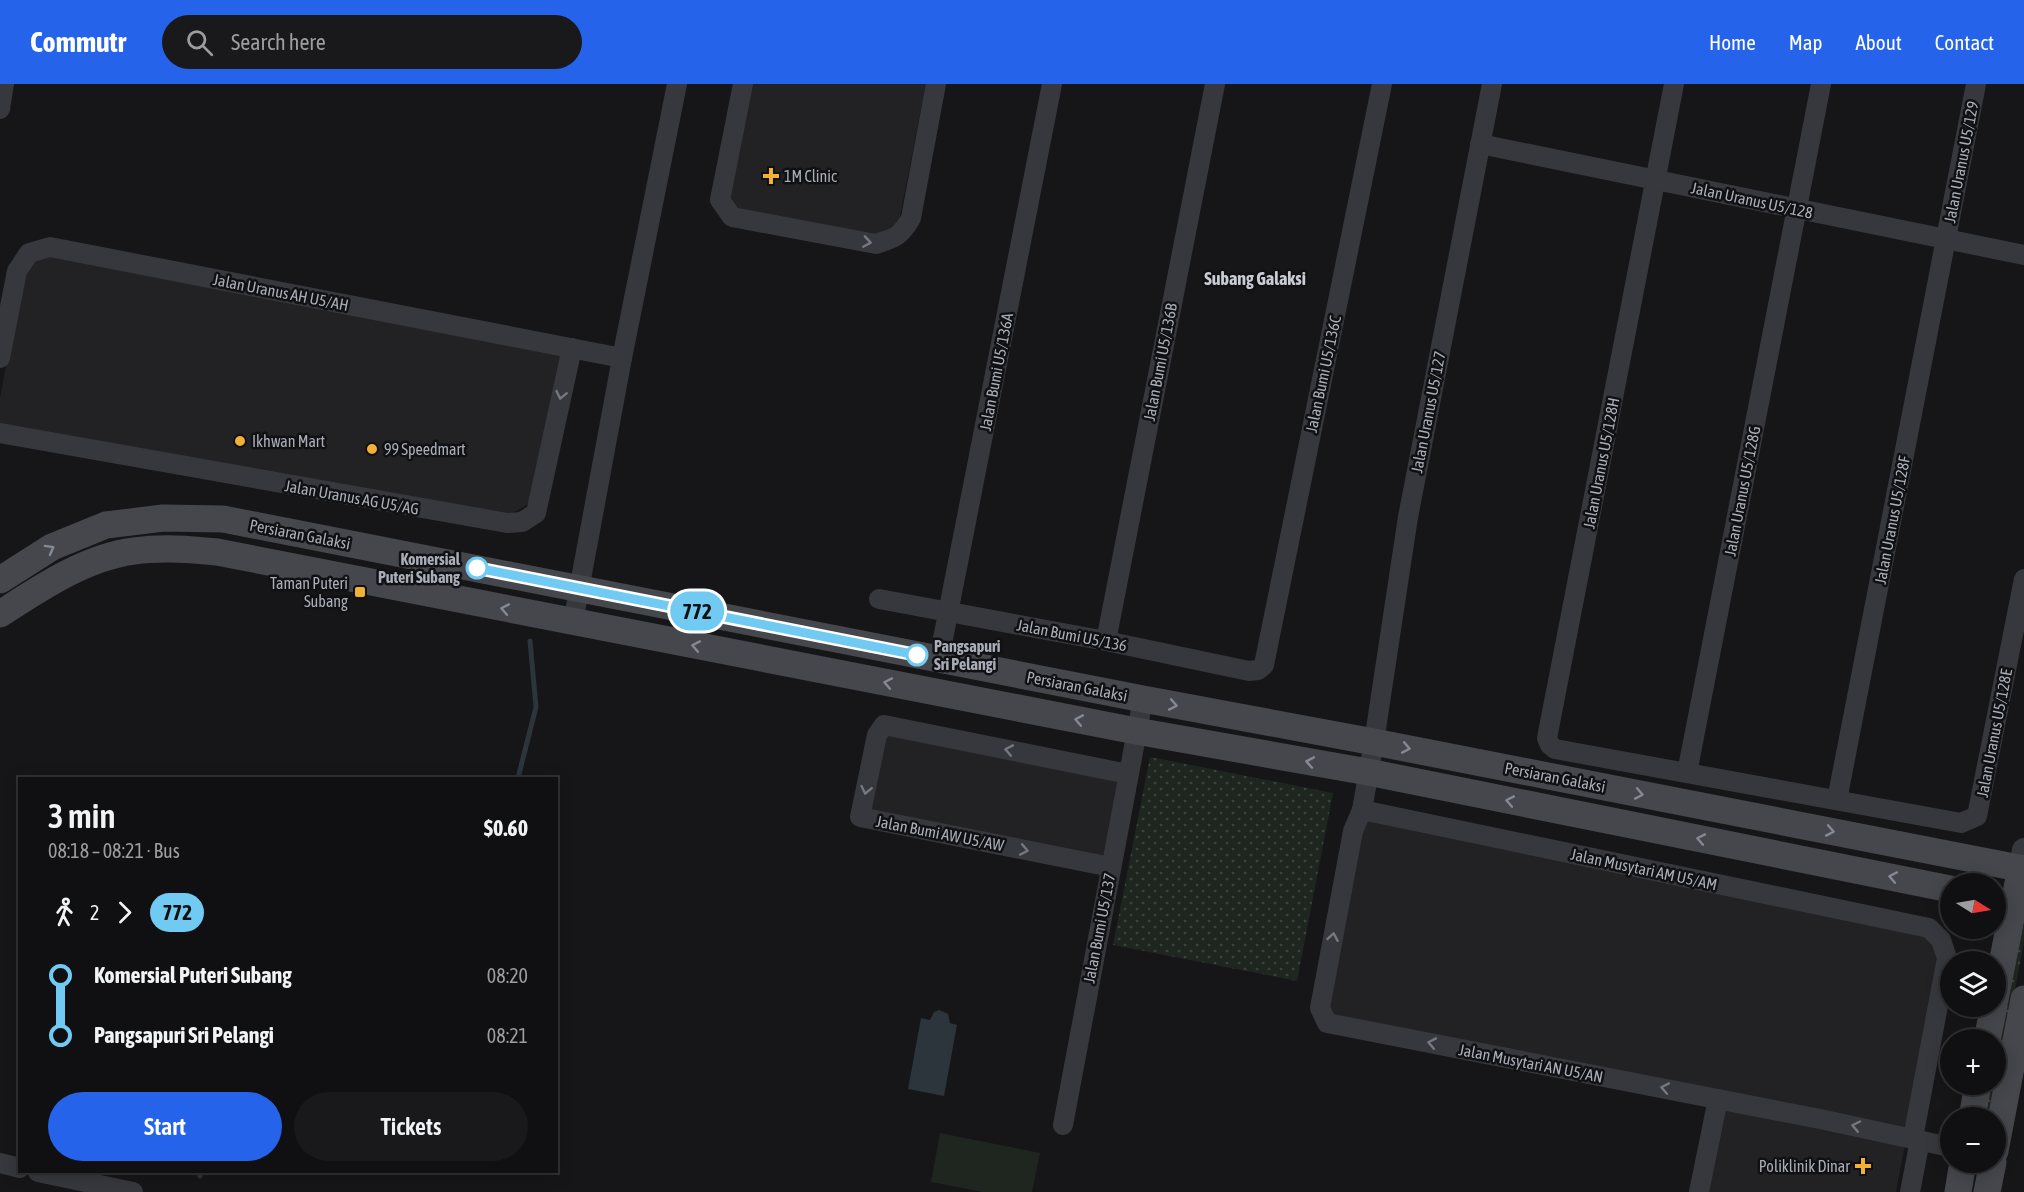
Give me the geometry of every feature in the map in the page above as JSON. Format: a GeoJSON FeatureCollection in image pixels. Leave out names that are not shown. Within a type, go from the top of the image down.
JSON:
{"type":"FeatureCollection","features":[{"type":"Feature","properties":{"kind":"main road","name":"Persiaran Galaksi"},"geometry":{"type":"LineString","coordinates":[[0,580],[52,547],[106,525],[163,518],[223,519],[1143,699],[2023,863]]}},
{"type":"Feature","properties":{"kind":"main road","name":"Persiaran Galaksi"},"geometry":{"type":"LineString","coordinates":[[0,614],[57,578],[132,551],[172,548],[217,552],[1136,731],[1368,772],[1940,887]]}},
{"type":"Feature","properties":{"kind":"main road"},"geometry":{"type":"LineString","coordinates":[[2003,951],[2011,901],[2023,863]]}},
{"type":"Feature","properties":{"kind":"main road"},"geometry":{"type":"LineString","coordinates":[[2003,1107],[2024,999]]}},
{"type":"Feature","properties":{"kind":"main road"},"geometry":{"type":"LineString","coordinates":[[1958,1192],[1961,1173]]}},
{"type":"Feature","properties":{"kind":"main road"},"geometry":{"type":"LineString","coordinates":[[1987,1192],[1991,1173]]}},
{"type":"Feature","properties":{"kind":"street"},"geometry":{"type":"LineString","coordinates":[[0,109],[4,84]]}},
{"type":"Feature","properties":{"kind":"street"},"geometry":{"type":"LineString","coordinates":[[573,622],[622,358],[677,84]]}},
{"type":"Feature","properties":{"kind":"street"},"geometry":{"type":"LineString","coordinates":[[743,84],[720,200],[732,217],[876,244],[894,239],[904,231],[911,219],[936,84]]}},
{"type":"Feature","properties":{"kind":"street","name":"Jalan Bumi U5/136A"},"geometry":{"type":"LineString","coordinates":[[939,659],[1052,84]]}},
{"type":"Feature","properties":{"kind":"street","name":"Jalan Bumi U5/136B"},"geometry":{"type":"LineString","coordinates":[[1106,640],[1215,84]]}},
{"type":"Feature","properties":{"kind":"street","name":"Jalan Bumi U5/136C"},"geometry":{"type":"LineString","coordinates":[[1264,665],[1382,84]]}},
{"type":"Feature","properties":{"kind":"street","name":"Jalan Uranus U5/127"},"geometry":{"type":"LineString","coordinates":[[1368,772],[1407,517],[1492,84]]}},
{"type":"Feature","properties":{"kind":"street","name":"Jalan Uranus U5/128H"},"geometry":{"type":"LineString","coordinates":[[1674,84],[1547,738],[1555,749],[1688,773]]}},
{"type":"Feature","properties":{"kind":"street","name":"Jalan Uranus U5/128G"},"geometry":{"type":"LineString","coordinates":[[1688,773],[1821,84]]}},
{"type":"Feature","properties":{"kind":"street","name":"Jalan Uranus U5/129"},"geometry":{"type":"LineString","coordinates":[[1946,239],[1976,84]]}},
{"type":"Feature","properties":{"kind":"street","name":"Jalan Uranus U5/128"},"geometry":{"type":"LineString","coordinates":[[1480,144],[2024,255]]}},
{"type":"Feature","properties":{"kind":"street","name":"Jalan Uranus U5/128F"},"geometry":{"type":"LineString","coordinates":[[1837,800],[1946,239]]}},
{"type":"Feature","properties":{"kind":"street","name":"Jalan Uranus AH U5/AH"},"geometry":{"type":"LineString","coordinates":[[0,358],[4,336],[5,307],[17,271],[29,253],[50,247],[622,358]]}},
{"type":"Feature","properties":{"kind":"street","name":"Jalan Uranus AG U5/AG"},"geometry":{"type":"LineString","coordinates":[[0,433],[253,480],[507,523],[522,522],[536,513],[572,348]]}},
{"type":"Feature","properties":{"kind":"street","name":"Jalan Uranus U5/128E"},"geometry":{"type":"LineString","coordinates":[[1837,800],[1961,823],[1977,816],[2024,579]]}},
{"type":"Feature","properties":{"kind":"street","name":"Jalan Bumi U5/136"},"geometry":{"type":"LineString","coordinates":[[879,599],[1106,640],[1249,671],[1258,670],[1264,665]]}},
{"type":"Feature","properties":{"kind":"street","name":"Jalan Bumi U5/137"},"geometry":{"type":"LineString","coordinates":[[1063,1125],[1143,699]]}},
{"type":"Feature","properties":{"kind":"street","name":"Jalan Bumi AW U5/AW"},"geometry":{"type":"LineString","coordinates":[[1111,867],[860,817],[877,735],[884,725],[1128,774]]}},
{"type":"Feature","properties":{"kind":"street"},"geometry":{"type":"LineString","coordinates":[[1362,810],[1368,772]]}},
{"type":"Feature","properties":{"kind":"street"},"geometry":{"type":"LineString","coordinates":[[1688,773],[1837,800]]}},
{"type":"Feature","properties":{"kind":"street","name":"Jalan Musytari AM U5/AM"},"geometry":{"type":"LineString","coordinates":[[1362,810],[1929,928],[1941,940],[1947,958],[1917,1139]]}},
{"type":"Feature","properties":{"kind":"street","name":"Jalan Musytari AN U5/AN"},"geometry":{"type":"LineString","coordinates":[[1362,810],[1353,831],[1320,1008],[1328,1023],[1940,1145]]}},
{"type":"Feature","properties":{"kind":"street"},"geometry":{"type":"LineString","coordinates":[[1699,1192],[1718,1099]]}},
{"type":"Feature","properties":{"kind":"street"},"geometry":{"type":"LineString","coordinates":[[1910,1192],[1917,1139]]}},
{"type":"Feature","properties":{"kind":"street"},"geometry":{"type":"LineString","coordinates":[[0,1163],[18,1168]]}},
{"type":"Feature","properties":{"kind":"street"},"geometry":{"type":"LineString","coordinates":[[40,1173],[69,1185],[134,1192]]}},
{"type":"Feature","properties":{"kind":"shaded area"},"geometry":{"type":"Polygon","coordinates":[[[751,84],[926,84],[899,221],[878,236],[740,211],[729,197],[751,84]]]}},
{"type":"Feature","properties":{"kind":"shaded area"},"geometry":{"type":"Polygon","coordinates":[[[50,254],[562,354],[530,503],[509,515],[0,426],[0,398],[23,274],[33,259],[50,254]]]}},
{"type":"Feature","properties":{"kind":"shaded area"},"geometry":{"type":"Polygon","coordinates":[[[887,732],[1121,779],[1105,859],[868,812],[887,732]]]}},
{"type":"Feature","properties":{"kind":"shaded area"},"geometry":{"type":"Polygon","coordinates":[[[1150,757],[1333,793],[1297,981],[1113,945],[1150,757]]]}},
{"type":"Feature","properties":{"kind":"shaded area"},"geometry":{"type":"Polygon","coordinates":[[[1367,816],[1926,933],[1940,958],[1896,1192],[1706,1192],[1726,1095],[1332,1018],[1327,1006],[1359,832],[1367,816]]]}},
{"type":"Feature","properties":{"kind":"shaded area"},"geometry":{"type":"Polygon","coordinates":[[[2019,926],[2024,927],[2024,941],[2006,1037],[2006,1029],[2000,1029],[2002,1017],[2006,1017],[2006,995],[2019,926]]]}},
{"type":"Feature","properties":{"kind":"shaded area"},"geometry":{"type":"Polygon","coordinates":[[[939,1010],[948,1014],[950,1023],[957,1025],[944,1096],[908,1089],[921,1018],[930,1020],[934,1012],[939,1010]]]}},
{"type":"Feature","properties":{"kind":"shaded area"},"geometry":{"type":"Polygon","coordinates":[[[1987,1095],[1995,1095],[1993,1107],[1985,1107],[1987,1095]]]}},
{"type":"Feature","properties":{"kind":"shaded area"},"geometry":{"type":"Polygon","coordinates":[[[940,1133],[1040,1153],[1032,1192],[983,1192],[931,1182],[940,1133]]]}},
{"type":"Feature","properties":{"kind":"waterway"},"geometry":{"type":"LineString","coordinates":[[518,777],[536,707],[530,641]]}},
{"type":"Feature","properties":{"kind":"bus line","name":"772"},"geometry":{"type":"LineString","coordinates":[[477,568],[917,655]]}},
{"type":"Feature","properties":{"kind":"place","name":"1M Clinic"},"geometry":{"type":"Point","coordinates":[771,176]}},
{"type":"Feature","properties":{"kind":"place","name":"Ikhwan Mart"},"geometry":{"type":"Point","coordinates":[240,441]}},
{"type":"Feature","properties":{"kind":"place","name":"99 Speedmart"},"geometry":{"type":"Point","coordinates":[372,449]}},
{"type":"Feature","properties":{"kind":"place","name":"Komersial Puteri Subang"},"geometry":{"type":"Point","coordinates":[477,568]}},
{"type":"Feature","properties":{"kind":"place","name":"Taman Puteri Subang"},"geometry":{"type":"Point","coordinates":[360,592]}},
{"type":"Feature","properties":{"kind":"place","name":"Pangsapuri Sri Pelangi"},"geometry":{"type":"Point","coordinates":[917,655]}},
{"type":"Feature","properties":{"kind":"place","name":"Poliklinik Dinar"},"geometry":{"type":"Point","coordinates":[1863,1166]}},
{"type":"Feature","properties":{"kind":"district","name":"Subang Galaksi"},"geometry":{"type":"Point","coordinates":[1255,278]}}]}
